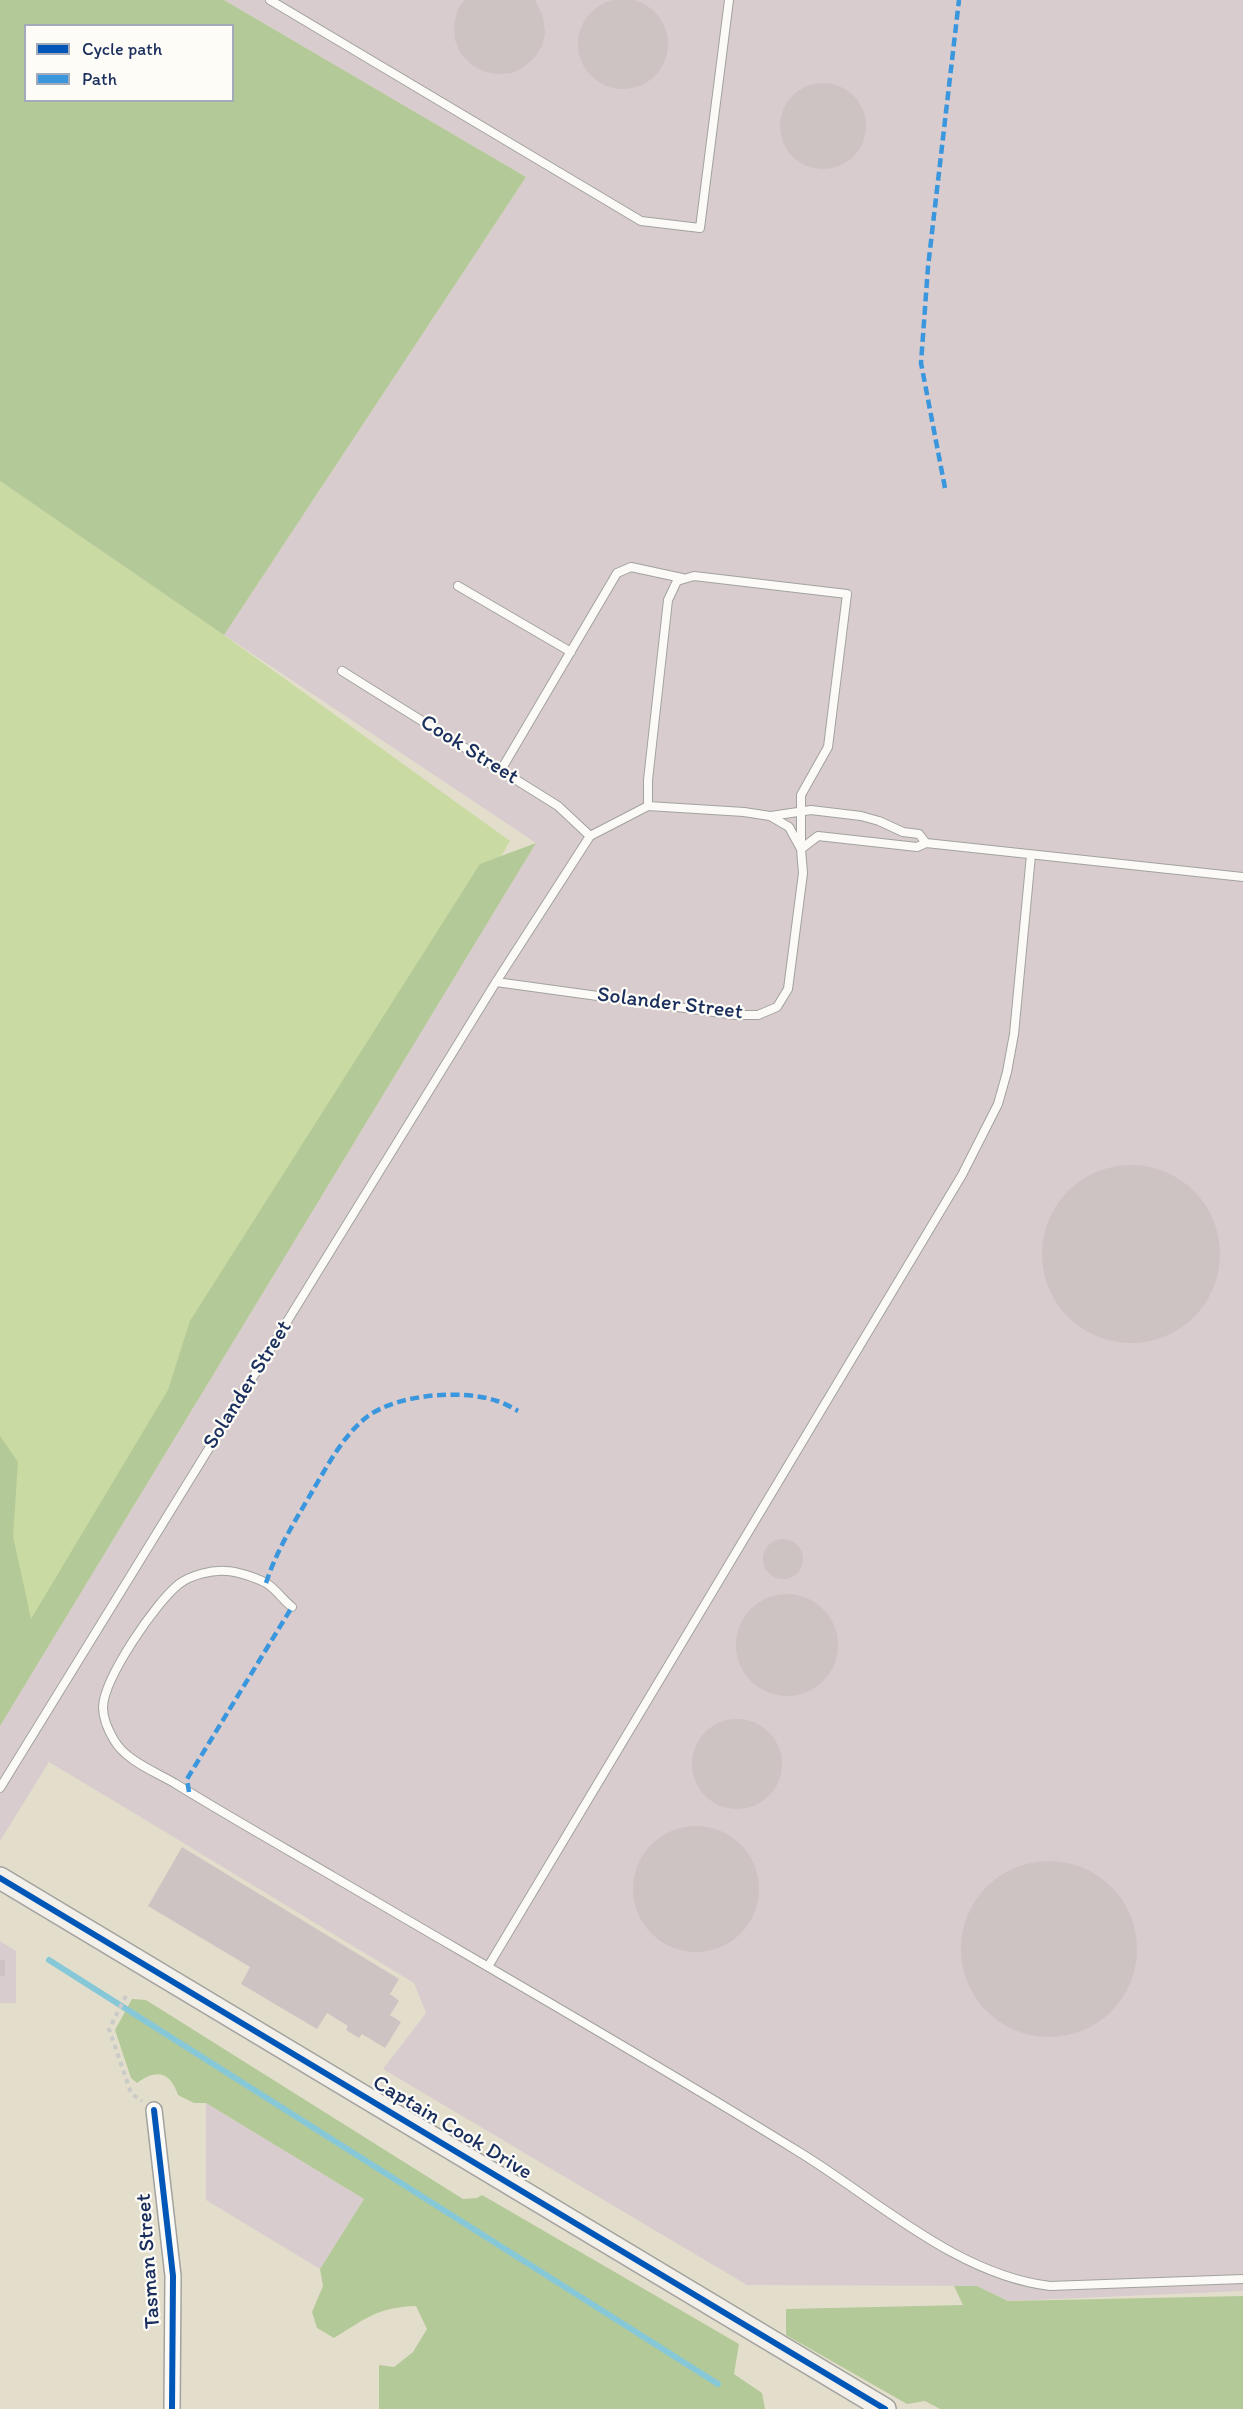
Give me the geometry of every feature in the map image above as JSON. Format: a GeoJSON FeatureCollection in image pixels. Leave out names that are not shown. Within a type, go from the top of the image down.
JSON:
{"type":"FeatureCollection","features":[{"type":"Feature","properties":{"kind":"main road","name":"Captain Cook Drive"},"geometry":{"type":"LineString","coordinates":[[0,1878],[885,2409]]}},
{"type":"Feature","properties":{"kind":"street","name":"Tasman Street"},"geometry":{"type":"LineString","coordinates":[[154,2110],[173,2276],[172,2409]]}},
{"type":"Feature","properties":{"kind":"lane"},"geometry":{"type":"LineString","coordinates":[[270,0],[641,221],[700,228],[729,0]]}},
{"type":"Feature","properties":{"kind":"lane"},"geometry":{"type":"LineString","coordinates":[[501,770],[617,573],[631,567],[686,578]]}},
{"type":"Feature","properties":{"kind":"lane","name":"Solander Street"},"geometry":{"type":"LineString","coordinates":[[496,982],[758,1015],[777,1007],[788,989],[803,873],[801,795],[828,747],[847,594],[694,576],[686,578]]}},
{"type":"Feature","properties":{"kind":"lane"},"geometry":{"type":"LineString","coordinates":[[686,578],[677,580],[668,600],[648,780],[648,806],[744,812],[770,816],[811,810],[879,821],[903,832],[919,834],[926,843]]}},
{"type":"Feature","properties":{"kind":"lane"},"geometry":{"type":"LineString","coordinates":[[458,585],[571,652]]}},
{"type":"Feature","properties":{"kind":"lane","name":"Cook Street"},"geometry":{"type":"LineString","coordinates":[[342,670],[558,806],[590,836]]}},
{"type":"Feature","properties":{"kind":"lane","name":"Solander Street"},"geometry":{"type":"LineString","coordinates":[[0,1788],[496,982],[590,836],[648,806]]}},
{"type":"Feature","properties":{"kind":"lane"},"geometry":{"type":"LineString","coordinates":[[770,816],[789,827],[801,849],[818,836],[917,847],[926,843],[1243,877]]}},
{"type":"Feature","properties":{"kind":"lane"},"geometry":{"type":"LineString","coordinates":[[489,1965],[962,1175],[980,1141],[998,1104],[1014,1034],[1030,855]]}},
{"type":"Feature","properties":{"kind":"lane"},"geometry":{"type":"LineString","coordinates":[[292,1607],[266,1583],[228,1571],[202,1573],[182,1581],[164,1597],[139,1632],[107,1689],[103,1707],[106,1727],[117,1746],[130,1757],[489,1965],[803,2154],[898,2219],[978,2265],[1023,2283],[1064,2286],[1243,2279]]}},
{"type":"Feature","properties":{"kind":"path"},"geometry":{"type":"LineString","coordinates":[[126,1996],[110,2023],[109,2029],[131,2093],[154,2110]]}},
{"type":"Feature","properties":{"kind":"shaded area"},"geometry":{"type":"Polygon","coordinates":[[[224,0],[1243,0],[1243,2291],[1008,2301],[977,2286],[747,2285],[383,2069],[426,2013],[414,1983],[49,1762],[0,1841],[0,1726],[536,843],[224,635],[526,177],[224,0]]]}},
{"type":"Feature","properties":{"kind":"shaded area"},"geometry":{"type":"Polygon","coordinates":[[[0,1941],[16,1951],[16,2003],[0,2003],[0,1941]]]}},
{"type":"Feature","properties":{"kind":"shaded area"},"geometry":{"type":"Polygon","coordinates":[[[206,2103],[364,2199],[320,2269],[206,2200],[206,2103]]]}},
{"type":"Feature","properties":{"kind":"green space"},"geometry":{"type":"Polygon","coordinates":[[[0,0],[224,0],[526,177],[224,635],[0,481],[0,0]]]}},
{"type":"Feature","properties":{"kind":"green space"},"geometry":{"type":"Polygon","coordinates":[[[0,481],[224,635],[510,841],[3,1714],[0,1709],[0,481]]]}},
{"type":"Feature","properties":{"kind":"green space"},"geometry":{"type":"Polygon","coordinates":[[[536,843],[0,1726],[0,1436],[18,1462],[13,1536],[31,1619],[168,1390],[190,1321],[480,864],[536,843]]]}},
{"type":"Feature","properties":{"kind":"green space"},"geometry":{"type":"Polygon","coordinates":[[[132,1999],[146,2000],[463,2199],[477,2198],[482,2195],[739,2344],[734,2374],[762,2393],[765,2409],[379,2409],[379,2365],[394,2367],[413,2352],[427,2329],[416,2306],[392,2309],[372,2315],[334,2338],[317,2328],[312,2312],[323,2286],[320,2269],[364,2199],[206,2103],[194,2103],[178,2095],[167,2077],[156,2074],[137,2083],[131,2078],[115,2030],[132,1999]]]}},
{"type":"Feature","properties":{"kind":"green space"},"geometry":{"type":"Polygon","coordinates":[[[954,2286],[977,2286],[1008,2301],[1243,2296],[1243,2409],[940,2409],[925,2401],[907,2404],[786,2335],[786,2309],[963,2305],[954,2286]]]}},
{"type":"Feature","properties":{"kind":"building"},"geometry":{"type":"Polygon","coordinates":[[[623,-1],[640,2],[655,12],[665,27],[668,44],[665,61],[655,76],[640,86],[623,89],[606,86],[591,76],[581,61],[578,44],[581,27],[591,12],[606,2],[623,-1]]]}},
{"type":"Feature","properties":{"kind":"building"},"geometry":{"type":"Polygon","coordinates":[[[464,0],[535,0],[543,17],[545,33],[542,46],[534,58],[524,67],[512,73],[485,72],[473,66],[461,54],[455,40],[454,24],[458,9],[464,0]]]}},
{"type":"Feature","properties":{"kind":"building"},"geometry":{"type":"Polygon","coordinates":[[[815,83],[831,83],[854,95],[863,109],[866,126],[863,143],[854,157],[831,169],[815,169],[799,162],[787,150],[780,134],[780,118],[787,102],[799,90],[815,83]]]}},
{"type":"Feature","properties":{"kind":"building"},"geometry":{"type":"Polygon","coordinates":[[[1131,1165],[1165,1172],[1194,1191],[1213,1220],[1220,1254],[1213,1288],[1194,1317],[1165,1336],[1131,1343],[1097,1336],[1068,1317],[1049,1288],[1042,1254],[1049,1220],[1068,1191],[1097,1172],[1131,1165]]]}},
{"type":"Feature","properties":{"kind":"building"},"geometry":{"type":"Polygon","coordinates":[[[783,1539],[797,1545],[803,1559],[797,1573],[783,1579],[769,1573],[763,1559],[769,1545],[783,1539]]]}},
{"type":"Feature","properties":{"kind":"building"},"geometry":{"type":"Polygon","coordinates":[[[787,1594],[807,1598],[823,1609],[834,1625],[838,1645],[834,1665],[823,1681],[807,1692],[787,1696],[767,1692],[751,1681],[740,1665],[736,1645],[740,1625],[751,1609],[767,1598],[787,1594]]]}},
{"type":"Feature","properties":{"kind":"building"},"geometry":{"type":"Polygon","coordinates":[[[737,1719],[754,1723],[769,1732],[778,1747],[782,1764],[778,1781],[769,1796],[754,1805],[737,1809],[720,1805],[705,1796],[696,1781],[692,1764],[696,1747],[705,1732],[720,1723],[737,1719]]]}},
{"type":"Feature","properties":{"kind":"building"},"geometry":{"type":"Polygon","coordinates":[[[696,1826],[720,1831],[740,1845],[754,1865],[759,1889],[754,1913],[740,1933],[720,1947],[696,1952],[672,1947],[652,1933],[638,1913],[633,1889],[638,1865],[652,1845],[672,1831],[696,1826]]]}},
{"type":"Feature","properties":{"kind":"building"},"geometry":{"type":"Polygon","coordinates":[[[182,1847],[399,1979],[390,1994],[399,2001],[390,2015],[401,2022],[385,2048],[362,2034],[359,2038],[346,2030],[348,2026],[327,2013],[317,2029],[241,1984],[250,1967],[148,1906],[182,1847]]]}},
{"type":"Feature","properties":{"kind":"building"},"geometry":{"type":"Polygon","coordinates":[[[1049,1861],[1083,1868],[1098,1876],[1111,1887],[1122,1900],[1130,1915],[1137,1949],[1130,1983],[1122,1998],[1111,2011],[1098,2022],[1083,2030],[1049,2037],[1015,2030],[1000,2022],[987,2011],[976,1998],[968,1983],[961,1949],[968,1915],[976,1900],[987,1887],[1000,1876],[1015,1868],[1049,1861]]]}},
{"type":"Feature","properties":{"kind":"building"},"geometry":{"type":"Polygon","coordinates":[[[0,1960],[5,1960],[5,1976],[0,1976],[0,1960]]]}},
{"type":"Feature","properties":{"kind":"waterway"},"geometry":{"type":"LineString","coordinates":[[49,1960],[718,2384]]}},
{"type":"Feature","properties":{"kind":"marked path"},"geometry":{"type":"LineString","coordinates":[[945,488],[921,363],[928,267],[959,0]]}},
{"type":"Feature","properties":{"kind":"marked path"},"geometry":{"type":"LineString","coordinates":[[266,1583],[285,1539],[328,1465],[350,1433],[368,1416],[413,1398],[449,1395],[483,1397],[518,1411]]}},
{"type":"Feature","properties":{"kind":"marked path"},"geometry":{"type":"LineString","coordinates":[[189,1792],[187,1779],[292,1607]]}},
{"type":"Feature","properties":{"kind":"cycle path"},"geometry":{"type":"LineString","coordinates":[[0,1878],[885,2409]]}},
{"type":"Feature","properties":{"kind":"cycle path"},"geometry":{"type":"LineString","coordinates":[[154,2110],[173,2276],[172,2409]]}}]}
